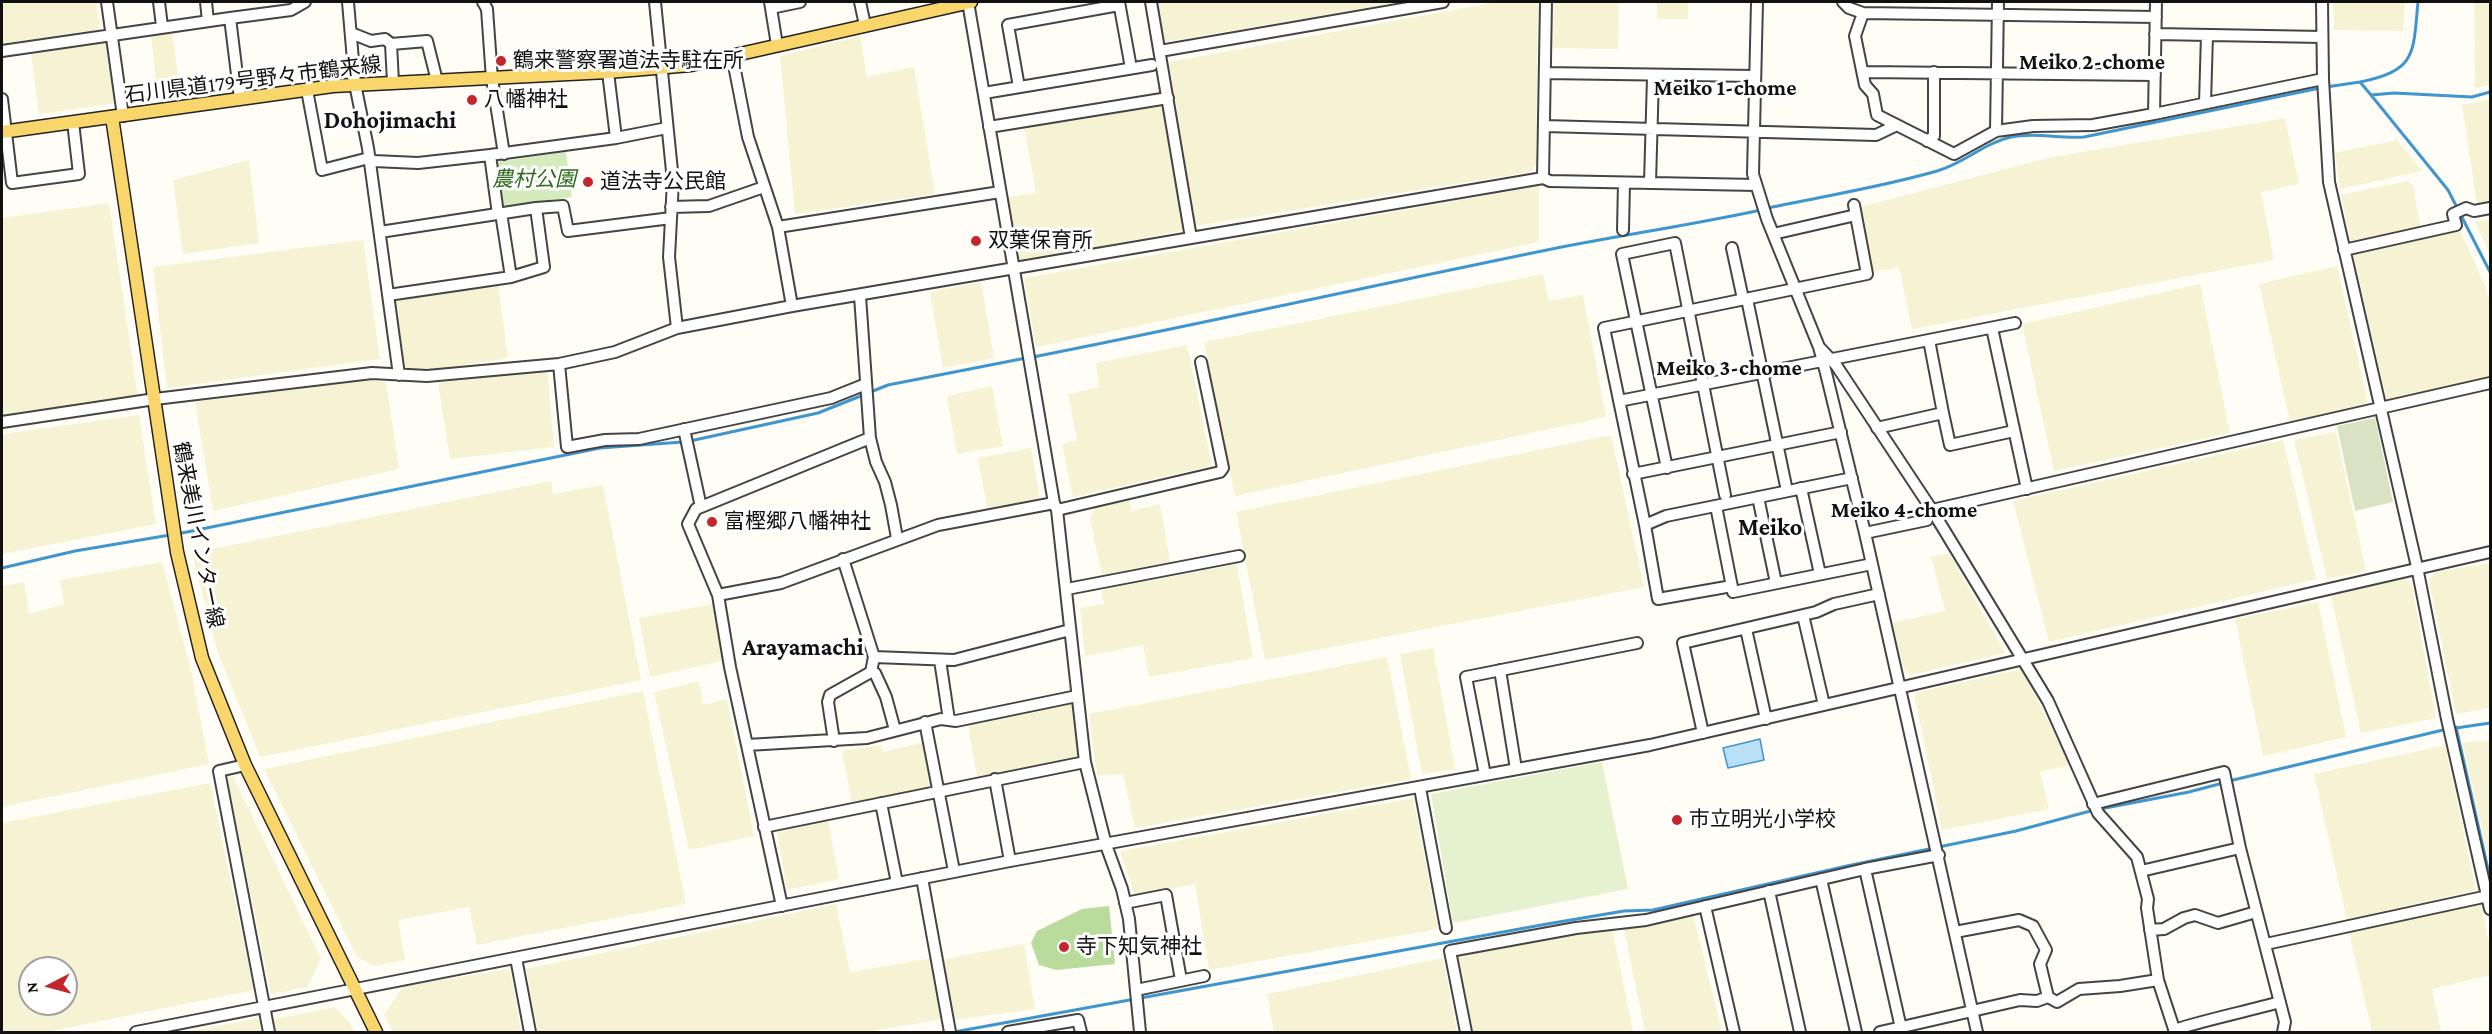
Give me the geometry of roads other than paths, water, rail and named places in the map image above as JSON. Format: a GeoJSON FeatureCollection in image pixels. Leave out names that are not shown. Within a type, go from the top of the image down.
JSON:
{"type":"FeatureCollection","features":[{"type":"Feature","properties":{"kind":"main road","name":"石川県道179号野々市鶴来線"},"geometry":{"type":"LineString","coordinates":[[3,132],[355,84],[662,69],[691,65],[970,2]]}},
{"type":"Feature","properties":{"kind":"main road","name":"鶴来美川インター線"},"geometry":{"type":"LineString","coordinates":[[118,117],[176,546],[202,658],[245,765],[376,1032]]}},
{"type":"Feature","properties":{"kind":"street"},"geometry":{"type":"LineString","coordinates":[[107,2],[112,34],[118,117]]}},
{"type":"Feature","properties":{"kind":"street"},"geometry":{"type":"LineString","coordinates":[[159,2],[162,26]]}},
{"type":"Feature","properties":{"kind":"street"},"geometry":{"type":"LineString","coordinates":[[206,2],[208,21]]}},
{"type":"Feature","properties":{"kind":"street"},"geometry":{"type":"LineString","coordinates":[[255,2],[257,14]]}},
{"type":"Feature","properties":{"kind":"street"},"geometry":{"type":"LineString","coordinates":[[2,51],[162,26],[291,10],[305,2]]}},
{"type":"Feature","properties":{"kind":"street"},"geometry":{"type":"LineString","coordinates":[[348,2],[355,84],[369,158],[399,375]]}},
{"type":"Feature","properties":{"kind":"street"},"geometry":{"type":"LineString","coordinates":[[483,2],[487,9],[492,79],[504,154]]}},
{"type":"Feature","properties":{"kind":"street"},"geometry":{"type":"LineString","coordinates":[[655,2],[673,181],[669,257],[677,328]]}},
{"type":"Feature","properties":{"kind":"street"},"geometry":{"type":"LineString","coordinates":[[777,45],[771,5],[800,2]]}},
{"type":"Feature","properties":{"kind":"street"},"geometry":{"type":"LineString","coordinates":[[860,2],[865,25]]}},
{"type":"Feature","properties":{"kind":"street"},"geometry":{"type":"LineString","coordinates":[[970,2],[989,127],[1055,507],[1067,590],[1085,762],[1106,845],[1125,903],[1133,952],[1140,1032]]}},
{"type":"Feature","properties":{"kind":"street"},"geometry":{"type":"LineString","coordinates":[[1151,2],[1191,238]]}},
{"type":"Feature","properties":{"kind":"street"},"geometry":{"type":"LineString","coordinates":[[1160,51],[1443,2]]}},
{"type":"Feature","properties":{"kind":"street"},"geometry":{"type":"LineString","coordinates":[[1543,178],[1546,2]]}},
{"type":"Feature","properties":{"kind":"street"},"geometry":{"type":"LineString","coordinates":[[1757,2],[1753,174],[1794,289],[1826,359],[1877,428],[1929,515],[2048,701],[2095,808],[2137,857],[2148,899],[2147,908],[2158,980],[2175,1031],[2220,1016],[2280,1002]]}},
{"type":"Feature","properties":{"kind":"street"},"geometry":{"type":"LineString","coordinates":[[1843,2],[1849,8],[1863,13],[2156,17]]}},
{"type":"Feature","properties":{"kind":"street"},"geometry":{"type":"LineString","coordinates":[[1995,131],[1998,2]]}},
{"type":"Feature","properties":{"kind":"street"},"geometry":{"type":"LineString","coordinates":[[2154,114],[2156,2]]}},
{"type":"Feature","properties":{"kind":"street"},"geometry":{"type":"LineString","coordinates":[[2322,2],[2323,85],[2329,182],[2417,567],[2447,719],[2490,909]]}},
{"type":"Feature","properties":{"kind":"street"},"geometry":{"type":"LineString","coordinates":[[1019,87],[1008,25],[1119,3],[1131,68]]}},
{"type":"Feature","properties":{"kind":"street"},"geometry":{"type":"LineString","coordinates":[[1863,13],[1855,36],[1865,85],[1873,94],[1877,115],[1953,154],[1995,131],[2033,126],[2093,125],[2205,103],[2323,85]]}},
{"type":"Feature","properties":{"kind":"street"},"geometry":{"type":"LineString","coordinates":[[230,18],[240,99]]}},
{"type":"Feature","properties":{"kind":"street"},"geometry":{"type":"LineString","coordinates":[[351,33],[371,41],[385,39],[391,44],[426,41],[437,81]]}},
{"type":"Feature","properties":{"kind":"street"},"geometry":{"type":"LineString","coordinates":[[2155,34],[2322,37]]}},
{"type":"Feature","properties":{"kind":"street"},"geometry":{"type":"LineString","coordinates":[[2205,103],[2207,35]]}},
{"type":"Feature","properties":{"kind":"street"},"geometry":{"type":"LineString","coordinates":[[391,44],[393,82]]}},
{"type":"Feature","properties":{"kind":"street"},"geometry":{"type":"LineString","coordinates":[[732,55],[748,137],[778,226],[792,306]]}},
{"type":"Feature","properties":{"kind":"street"},"geometry":{"type":"LineString","coordinates":[[984,93],[1152,65]]}},
{"type":"Feature","properties":{"kind":"street"},"geometry":{"type":"LineString","coordinates":[[608,72],[616,138]]}},
{"type":"Feature","properties":{"kind":"street"},"geometry":{"type":"LineString","coordinates":[[1863,72],[2155,75]]}},
{"type":"Feature","properties":{"kind":"street"},"geometry":{"type":"LineString","coordinates":[[1927,141],[1934,136],[1934,72]]}},
{"type":"Feature","properties":{"kind":"street"},"geometry":{"type":"LineString","coordinates":[[1545,74],[1653,77],[1755,76]]}},
{"type":"Feature","properties":{"kind":"street"},"geometry":{"type":"LineString","coordinates":[[1650,183],[1653,77]]}},
{"type":"Feature","properties":{"kind":"street"},"geometry":{"type":"LineString","coordinates":[[307,90],[322,170],[369,158],[374,161],[418,163],[490,156],[616,138],[666,128]]}},
{"type":"Feature","properties":{"kind":"street"},"geometry":{"type":"LineString","coordinates":[[2,99],[3,132],[12,183],[78,174],[73,122]]}},
{"type":"Feature","properties":{"kind":"street"},"geometry":{"type":"LineString","coordinates":[[989,127],[1168,99]]}},
{"type":"Feature","properties":{"kind":"street"},"geometry":{"type":"LineString","coordinates":[[1544,126],[1876,135],[1897,125]]}},
{"type":"Feature","properties":{"kind":"street"},"geometry":{"type":"LineString","coordinates":[[490,156],[511,277]]}},
{"type":"Feature","properties":{"kind":"street"},"geometry":{"type":"LineString","coordinates":[[2,422],[155,399],[372,373],[428,376],[559,364],[615,352],[677,328],[792,306],[1543,178],[1550,181],[1756,185]]}},
{"type":"Feature","properties":{"kind":"street"},"geometry":{"type":"LineString","coordinates":[[1623,230],[1624,183]]}},
{"type":"Feature","properties":{"kind":"street"},"geometry":{"type":"LineString","coordinates":[[380,232],[562,206],[568,231],[709,206],[764,187]]}},
{"type":"Feature","properties":{"kind":"street"},"geometry":{"type":"LineString","coordinates":[[778,226],[1000,192]]}},
{"type":"Feature","properties":{"kind":"street"},"geometry":{"type":"LineString","coordinates":[[388,295],[511,277],[544,267],[536,208]]}},
{"type":"Feature","properties":{"kind":"street"},"geometry":{"type":"LineString","coordinates":[[2344,250],[2456,225],[2453,214],[2466,208],[2474,211],[2490,208]]}},
{"type":"Feature","properties":{"kind":"street"},"geometry":{"type":"LineString","coordinates":[[1732,586],[1658,599],[1604,328],[1867,274],[1855,210],[1773,234]]}},
{"type":"Feature","properties":{"kind":"street"},"geometry":{"type":"LineString","coordinates":[[1667,468],[1622,254],[1675,243],[1725,495]]}},
{"type":"Feature","properties":{"kind":"street"},"geometry":{"type":"LineString","coordinates":[[1732,248],[1763,371],[1787,491]]}},
{"type":"Feature","properties":{"kind":"street"},"geometry":{"type":"LineString","coordinates":[[860,296],[870,438],[889,498],[897,538]]}},
{"type":"Feature","properties":{"kind":"street"},"geometry":{"type":"LineString","coordinates":[[1619,401],[2015,322]]}},
{"type":"Feature","properties":{"kind":"street"},"geometry":{"type":"LineString","coordinates":[[1992,328],[2026,489]]}},
{"type":"Feature","properties":{"kind":"street"},"geometry":{"type":"LineString","coordinates":[[1929,340],[1950,445],[2014,431]]}},
{"type":"Feature","properties":{"kind":"street"},"geometry":{"type":"LineString","coordinates":[[1826,359],[1977,1032]]}},
{"type":"Feature","properties":{"kind":"street"},"geometry":{"type":"LineString","coordinates":[[718,595],[782,582],[897,538],[938,525],[1055,507],[1220,472],[1222,468],[1201,362]]}},
{"type":"Feature","properties":{"kind":"street"},"geometry":{"type":"LineString","coordinates":[[559,364],[567,447],[605,440],[639,439],[867,391]]}},
{"type":"Feature","properties":{"kind":"street"},"geometry":{"type":"LineString","coordinates":[[1865,533],[2026,489],[2490,383]]}},
{"type":"Feature","properties":{"kind":"street"},"geometry":{"type":"LineString","coordinates":[[1877,428],[1943,413]]}},
{"type":"Feature","properties":{"kind":"street"},"geometry":{"type":"LineString","coordinates":[[684,430],[701,507]]}},
{"type":"Feature","properties":{"kind":"street"},"geometry":{"type":"LineString","coordinates":[[1634,474],[1841,432]]}},
{"type":"Feature","properties":{"kind":"street"},"geometry":{"type":"LineString","coordinates":[[782,906],[730,668],[718,595],[688,524],[696,509],[870,438]]}},
{"type":"Feature","properties":{"kind":"street"},"geometry":{"type":"LineString","coordinates":[[1645,525],[1666,516],[1852,478]]}},
{"type":"Feature","properties":{"kind":"street"},"geometry":{"type":"LineString","coordinates":[[1801,488],[1820,574]]}},
{"type":"Feature","properties":{"kind":"street"},"geometry":{"type":"LineString","coordinates":[[1758,498],[1776,583]]}},
{"type":"Feature","properties":{"kind":"street"},"geometry":{"type":"LineString","coordinates":[[1716,506],[1733,592],[1872,564]]}},
{"type":"Feature","properties":{"kind":"street"},"geometry":{"type":"LineString","coordinates":[[136,1032],[1010,861],[1650,745],[2490,552]]}},
{"type":"Feature","properties":{"kind":"street"},"geometry":{"type":"LineString","coordinates":[[1067,590],[1239,556]]}},
{"type":"Feature","properties":{"kind":"street"},"geometry":{"type":"LineString","coordinates":[[834,741],[828,702],[830,695],[871,672],[874,657],[843,559]]}},
{"type":"Feature","properties":{"kind":"street"},"geometry":{"type":"LineString","coordinates":[[1703,733],[1683,643],[1803,615],[1834,604],[1879,594]]}},
{"type":"Feature","properties":{"kind":"street"},"geometry":{"type":"LineString","coordinates":[[1803,615],[1824,705]]}},
{"type":"Feature","properties":{"kind":"street"},"geometry":{"type":"LineString","coordinates":[[1746,628],[1766,718]]}},
{"type":"Feature","properties":{"kind":"street"},"geometry":{"type":"LineString","coordinates":[[874,657],[954,660],[1070,630]]}},
{"type":"Feature","properties":{"kind":"street"},"geometry":{"type":"LineString","coordinates":[[1485,775],[1466,677],[1637,643]]}},
{"type":"Feature","properties":{"kind":"street"},"geometry":{"type":"LineString","coordinates":[[940,660],[949,720]]}},
{"type":"Feature","properties":{"kind":"street"},"geometry":{"type":"LineString","coordinates":[[1500,670],[1516,769]]}},
{"type":"Feature","properties":{"kind":"street"},"geometry":{"type":"LineString","coordinates":[[871,672],[875,673],[886,697],[895,730]]}},
{"type":"Feature","properties":{"kind":"street"},"geometry":{"type":"LineString","coordinates":[[747,746],[867,738],[925,722],[941,719],[956,721],[1077,696]]}},
{"type":"Feature","properties":{"kind":"street"},"geometry":{"type":"LineString","coordinates":[[925,722],[954,872]]}},
{"type":"Feature","properties":{"kind":"street"},"geometry":{"type":"LineString","coordinates":[[764,827],[1085,762]]}},
{"type":"Feature","properties":{"kind":"street"},"geometry":{"type":"LineString","coordinates":[[245,765],[219,771],[269,1032]]}},
{"type":"Feature","properties":{"kind":"street"},"geometry":{"type":"LineString","coordinates":[[2095,808],[2224,772],[2240,848],[2280,1002],[2284,1022],[2283,1032]]}},
{"type":"Feature","properties":{"kind":"street"},"geometry":{"type":"LineString","coordinates":[[994,780],[1010,861]]}},
{"type":"Feature","properties":{"kind":"street"},"geometry":{"type":"LineString","coordinates":[[1420,788],[1446,928]]}},
{"type":"Feature","properties":{"kind":"street"},"geometry":{"type":"LineString","coordinates":[[881,803],[897,883]]}},
{"type":"Feature","properties":{"kind":"street"},"geometry":{"type":"LineString","coordinates":[[2141,871],[2240,848]]}},
{"type":"Feature","properties":{"kind":"street"},"geometry":{"type":"LineString","coordinates":[[1466,1032],[1450,951],[1576,928],[1646,920],[1937,850]]}},
{"type":"Feature","properties":{"kind":"street"},"geometry":{"type":"LineString","coordinates":[[1865,869],[1901,1028]]}},
{"type":"Feature","properties":{"kind":"street"},"geometry":{"type":"LineString","coordinates":[[921,878],[950,1030]]}},
{"type":"Feature","properties":{"kind":"street"},"geometry":{"type":"LineString","coordinates":[[1821,879],[1856,1032]]}},
{"type":"Feature","properties":{"kind":"street"},"geometry":{"type":"LineString","coordinates":[[1769,891],[1800,1032]]}},
{"type":"Feature","properties":{"kind":"street"},"geometry":{"type":"LineString","coordinates":[[1125,903],[1166,895],[1181,980]]}},
{"type":"Feature","properties":{"kind":"street"},"geometry":{"type":"LineString","coordinates":[[2266,944],[2488,896]]}},
{"type":"Feature","properties":{"kind":"street"},"geometry":{"type":"LineString","coordinates":[[1705,906],[1734,1032]]}},
{"type":"Feature","properties":{"kind":"street"},"geometry":{"type":"LineString","coordinates":[[2150,930],[2164,929],[2194,915],[2218,923],[2256,912]]}},
{"type":"Feature","properties":{"kind":"street"},"geometry":{"type":"LineString","coordinates":[[1955,932],[2019,920],[2033,926],[2046,951],[2040,964],[2048,997],[2057,1002],[2079,989],[2158,980]]}},
{"type":"Feature","properties":{"kind":"street"},"geometry":{"type":"LineString","coordinates":[[516,958],[530,1032]]}},
{"type":"Feature","properties":{"kind":"street"},"geometry":{"type":"LineString","coordinates":[[1136,990],[1204,976]]}},
{"type":"Feature","properties":{"kind":"street"},"geometry":{"type":"LineString","coordinates":[[1880,1032],[2020,1000],[2037,1001],[2048,997]]}},
{"type":"Feature","properties":{"kind":"street"},"geometry":{"type":"LineString","coordinates":[[1008,1032],[1078,1020],[1081,1032]]}},
{"type":"Feature","properties":{"kind":"water"},"geometry":{"type":"Polygon","coordinates":[[[1760,739],[1764,760],[1728,768],[1723,748],[1760,739]]]}},
{"type":"Feature","properties":{"kind":"waterway"},"geometry":{"type":"LineString","coordinates":[[2360,82],[2392,72],[2408,57],[2415,35],[2418,2]]}},
{"type":"Feature","properties":{"kind":"waterway"},"geometry":{"type":"LineString","coordinates":[[2326,87],[2360,82],[2371,95],[2394,93],[2472,97],[2490,92]]}},
{"type":"Feature","properties":{"kind":"waterway"},"geometry":{"type":"LineString","coordinates":[[1768,208],[1874,187],[1937,171],[2011,137],[2029,135],[2084,137],[2320,88]]}},
{"type":"Feature","properties":{"kind":"waterway"},"geometry":{"type":"LineString","coordinates":[[2371,95],[2448,190],[2490,272]]}},
{"type":"Feature","properties":{"kind":"waterway"},"geometry":{"type":"LineString","coordinates":[[1033,357],[1552,249],[1761,210]]}},
{"type":"Feature","properties":{"kind":"waterway"},"geometry":{"type":"LineString","coordinates":[[690,441],[818,413],[888,385],[1026,358]]}},
{"type":"Feature","properties":{"kind":"waterway"},"geometry":{"type":"LineString","coordinates":[[177,534],[600,448],[683,442]]}},
{"type":"Feature","properties":{"kind":"waterway"},"geometry":{"type":"LineString","coordinates":[[2,568],[75,551],[170,535]]}},
{"type":"Feature","properties":{"kind":"waterway"},"geometry":{"type":"LineString","coordinates":[[2456,728],[2490,723]]}},
{"type":"Feature","properties":{"kind":"waterway"},"geometry":{"type":"LineString","coordinates":[[2456,727],[2490,878]]}},
{"type":"Feature","properties":{"kind":"waterway"},"geometry":{"type":"LineString","coordinates":[[2229,781],[2443,730]]}},
{"type":"Feature","properties":{"kind":"waterway"},"geometry":{"type":"LineString","coordinates":[[2100,809],[2223,783]]}},
{"type":"Feature","properties":{"kind":"waterway"},"geometry":{"type":"LineString","coordinates":[[954,1032],[1547,924],[1624,911],[1653,910],[2016,831],[2094,810]]}},
{"type":"Feature","properties":{"kind":"place","name":"鶴来警察署道法寺駐在所"},"geometry":{"type":"Point","coordinates":[501,61]}},
{"type":"Feature","properties":{"kind":"place","name":"八幡神社"},"geometry":{"type":"Point","coordinates":[472,100]}},
{"type":"Feature","properties":{"kind":"place","name":"道法寺公民館"},"geometry":{"type":"Point","coordinates":[588,182]}},
{"type":"Feature","properties":{"kind":"place","name":"双葉保育所"},"geometry":{"type":"Point","coordinates":[976,241]}},
{"type":"Feature","properties":{"kind":"place","name":"富樫郷八幡神社"},"geometry":{"type":"Point","coordinates":[712,522]}},
{"type":"Feature","properties":{"kind":"place","name":"市立明光小学校"},"geometry":{"type":"Point","coordinates":[1677,820]}},
{"type":"Feature","properties":{"kind":"place","name":"寺下知気神社"},"geometry":{"type":"Point","coordinates":[1064,947]}},
{"type":"Feature","properties":{"kind":"district","name":"Meiko 2-chome"},"geometry":{"type":"Point","coordinates":[2092,62]}},
{"type":"Feature","properties":{"kind":"district","name":"Meiko 1-chome"},"geometry":{"type":"Point","coordinates":[1725,88]}},
{"type":"Feature","properties":{"kind":"district","name":"Dohojimachi"},"geometry":{"type":"Point","coordinates":[390,121]}},
{"type":"Feature","properties":{"kind":"district","name":"Meiko 3-chome"},"geometry":{"type":"Point","coordinates":[1729,368]}},
{"type":"Feature","properties":{"kind":"district","name":"Meiko 4-chome"},"geometry":{"type":"Point","coordinates":[1904,510]}},
{"type":"Feature","properties":{"kind":"district","name":"Meiko"},"geometry":{"type":"Point","coordinates":[1770,528]}},
{"type":"Feature","properties":{"kind":"district","name":"Arayamachi"},"geometry":{"type":"Point","coordinates":[803,648]}},
{"type":"Feature","properties":{"kind":"park label","name":"農村公園"},"geometry":{"type":"Point","coordinates":[534,180]}}]}
